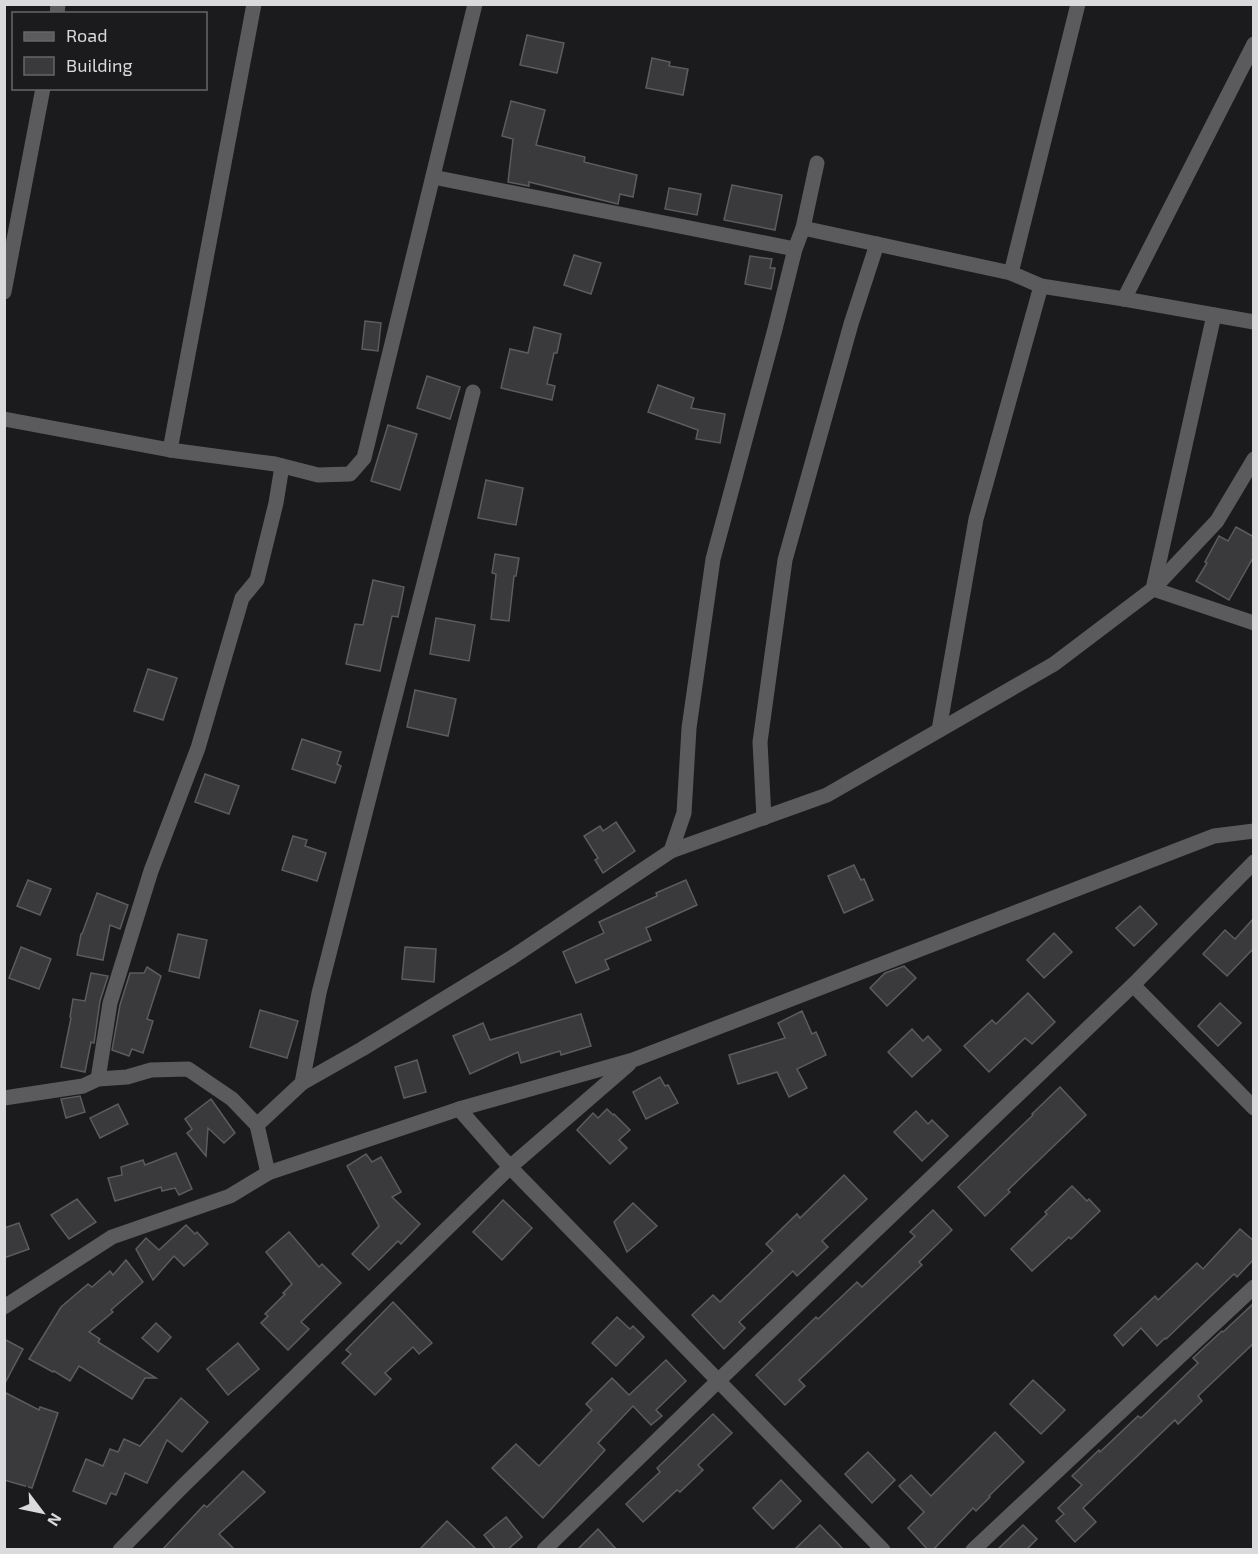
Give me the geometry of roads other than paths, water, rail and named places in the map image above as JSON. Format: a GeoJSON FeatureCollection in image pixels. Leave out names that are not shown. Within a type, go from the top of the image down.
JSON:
{"type":"FeatureCollection","features":[{"type":"Feature","properties":{"kind":"street"},"geometry":{"type":"LineString","coordinates":[[170,450],[254,4]]}},
{"type":"Feature","properties":{"kind":"street"},"geometry":{"type":"LineString","coordinates":[[4,419],[170,450],[282,466],[318,475],[350,474],[364,458],[475,4]]}},
{"type":"Feature","properties":{"kind":"street"},"geometry":{"type":"LineString","coordinates":[[1011,273],[1077,4]]}},
{"type":"Feature","properties":{"kind":"street"},"geometry":{"type":"LineString","coordinates":[[1124,299],[1254,44]]}},
{"type":"Feature","properties":{"kind":"street"},"geometry":{"type":"LineString","coordinates":[[4,292],[43,90]]}},
{"type":"Feature","properties":{"kind":"street"},"geometry":{"type":"LineString","coordinates":[[672,851],[684,813],[688,728],[713,559],[776,329],[795,249],[803,228],[817,163]]}},
{"type":"Feature","properties":{"kind":"street"},"geometry":{"type":"LineString","coordinates":[[433,177],[795,249]]}},
{"type":"Feature","properties":{"kind":"street"},"geometry":{"type":"LineString","coordinates":[[803,228],[1011,273],[1041,286],[1254,322]]}},
{"type":"Feature","properties":{"kind":"street"},"geometry":{"type":"LineString","coordinates":[[764,818],[760,742],[785,560],[851,324],[878,244]]}},
{"type":"Feature","properties":{"kind":"street"},"geometry":{"type":"LineString","coordinates":[[939,730],[976,519],[1041,286]]}},
{"type":"Feature","properties":{"kind":"street"},"geometry":{"type":"LineString","coordinates":[[1153,589],[1214,315]]}},
{"type":"Feature","properties":{"kind":"street"},"geometry":{"type":"LineString","coordinates":[[302,1083],[319,993],[473,392]]}},
{"type":"Feature","properties":{"kind":"street"},"geometry":{"type":"LineString","coordinates":[[257,1125],[302,1083],[511,958],[672,851],[827,795],[1054,664],[1153,589],[1217,521],[1254,459]]}},
{"type":"Feature","properties":{"kind":"street"},"geometry":{"type":"LineString","coordinates":[[98,1079],[110,1003],[151,871],[198,748],[242,598],[257,580],[276,503],[282,466]]}},
{"type":"Feature","properties":{"kind":"street"},"geometry":{"type":"LineString","coordinates":[[1153,589],[1254,623]]}},
{"type":"Feature","properties":{"kind":"street"},"geometry":{"type":"LineString","coordinates":[[4,1307],[112,1237],[230,1196],[268,1173],[459,1109],[633,1060],[1214,836],[1253,829]]}},
{"type":"Feature","properties":{"kind":"street"},"geometry":{"type":"LineString","coordinates":[[544,1550],[1133,985],[1254,862]]}},
{"type":"Feature","properties":{"kind":"street"},"geometry":{"type":"LineString","coordinates":[[1133,985],[1254,1108]]}},
{"type":"Feature","properties":{"kind":"street"},"geometry":{"type":"LineString","coordinates":[[120,1550],[510,1167],[633,1060]]}},
{"type":"Feature","properties":{"kind":"street"},"geometry":{"type":"LineString","coordinates":[[4,1098],[83,1086],[98,1079],[128,1077],[151,1070],[188,1069],[232,1099],[257,1125],[268,1173]]}},
{"type":"Feature","properties":{"kind":"street"},"geometry":{"type":"LineString","coordinates":[[459,1109],[510,1167],[882,1550]]}},
{"type":"Feature","properties":{"kind":"street"},"geometry":{"type":"LineString","coordinates":[[973,1550],[1254,1287]]}}]}
